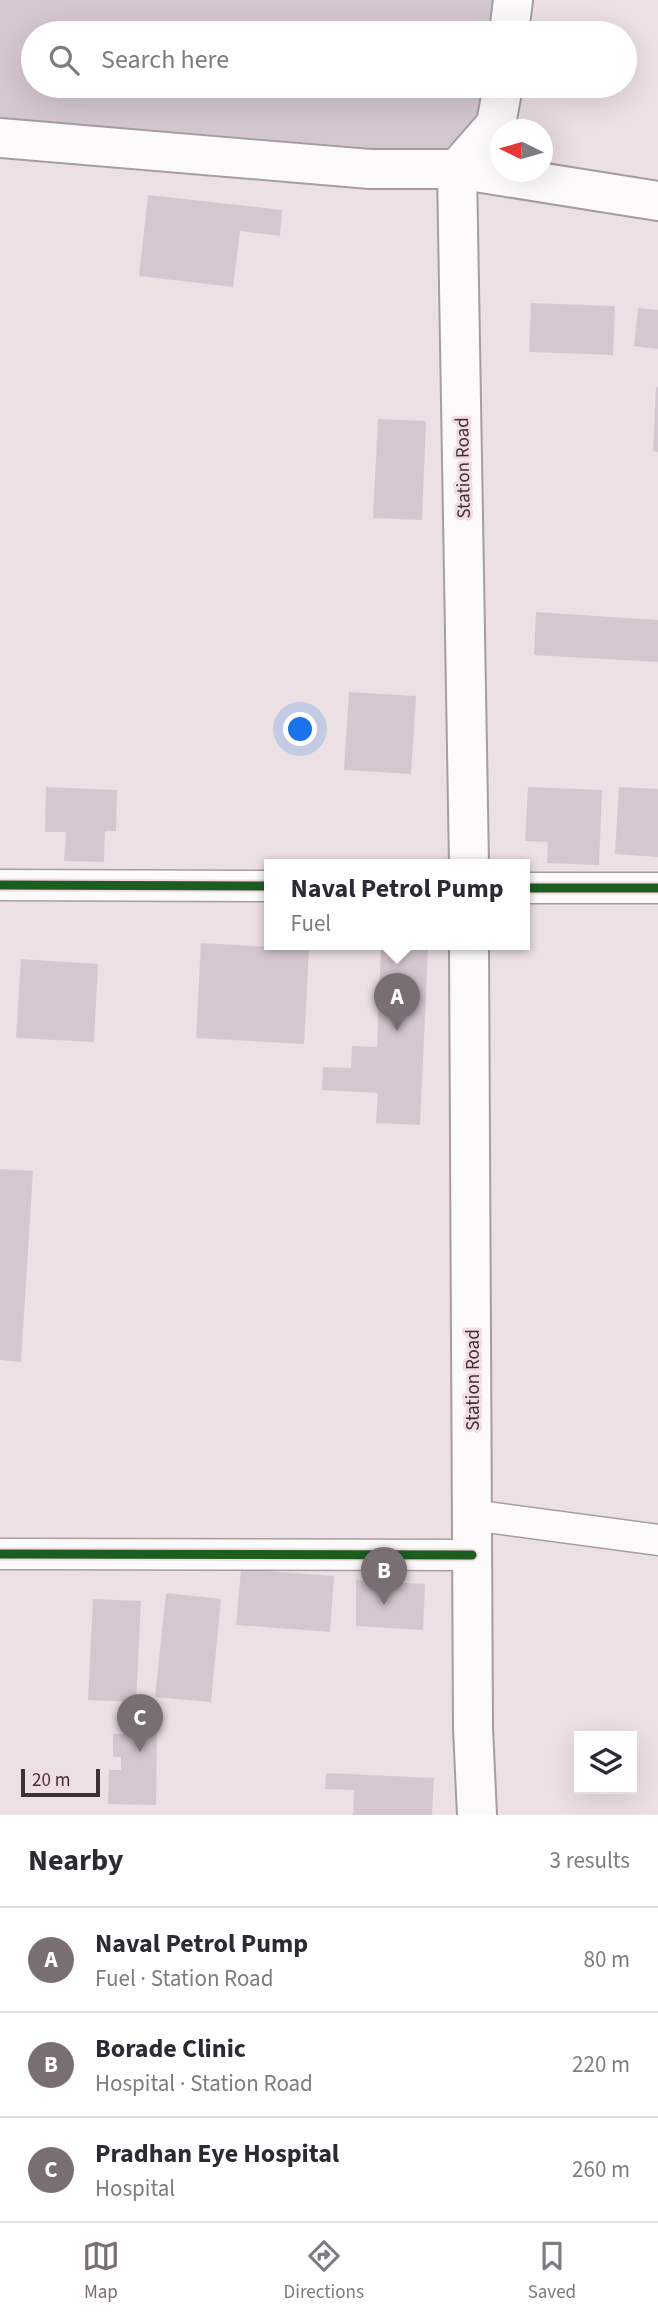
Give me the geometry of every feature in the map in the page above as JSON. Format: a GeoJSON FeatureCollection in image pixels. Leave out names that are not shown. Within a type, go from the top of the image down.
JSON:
{"type":"FeatureCollection","features":[{"type":"Feature","properties":{"kind":"main road"},"geometry":{"type":"LineString","coordinates":[[510,21],[513,0]]}},
{"type":"Feature","properties":{"kind":"main road"},"geometry":{"type":"LineString","coordinates":[[457,170],[496,124],[501,98]]}},
{"type":"Feature","properties":{"kind":"main road"},"geometry":{"type":"LineString","coordinates":[[0,138],[370,169],[457,170],[658,201]]}},
{"type":"Feature","properties":{"kind":"main road","name":"Station Road"},"geometry":{"type":"LineString","coordinates":[[457,170],[469,859]]}},
{"type":"Feature","properties":{"kind":"main road","name":"Station Road"},"geometry":{"type":"LineString","coordinates":[[469,950],[472,1555],[477,1815]]}},
{"type":"Feature","properties":{"kind":"street"},"geometry":{"type":"LineString","coordinates":[[0,885],[264,886]]}},
{"type":"Feature","properties":{"kind":"street"},"geometry":{"type":"LineString","coordinates":[[530,888],[658,888]]}},
{"type":"Feature","properties":{"kind":"street"},"geometry":{"type":"LineString","coordinates":[[472,1515],[658,1540]]}},
{"type":"Feature","properties":{"kind":"street"},"geometry":{"type":"LineString","coordinates":[[0,1554],[472,1555]]}},
{"type":"Feature","properties":{"kind":"building"},"geometry":{"type":"Polygon","coordinates":[[[0,0],[497,0],[496,21],[21,21],[21,98],[487,98],[457,155],[0,118],[0,0]]]}},
{"type":"Feature","properties":{"kind":"building"},"geometry":{"type":"Polygon","coordinates":[[[148,195],[282,210],[280,236],[240,231],[233,287],[139,276],[148,195]]]}},
{"type":"Feature","properties":{"kind":"building"},"geometry":{"type":"Polygon","coordinates":[[[531,303],[615,306],[613,355],[529,352],[531,303]]]}},
{"type":"Feature","properties":{"kind":"building"},"geometry":{"type":"Polygon","coordinates":[[[638,308],[658,310],[658,349],[634,346],[638,308]]]}},
{"type":"Feature","properties":{"kind":"building"},"geometry":{"type":"Polygon","coordinates":[[[658,387],[658,452],[653,451],[658,387]]]}},
{"type":"Feature","properties":{"kind":"building"},"geometry":{"type":"Polygon","coordinates":[[[378,419],[426,421],[422,520],[373,518],[378,419]]]}},
{"type":"Feature","properties":{"kind":"building"},"geometry":{"type":"Polygon","coordinates":[[[536,612],[658,620],[658,662],[534,655],[536,612]]]}},
{"type":"Feature","properties":{"kind":"building"},"geometry":{"type":"Polygon","coordinates":[[[349,692],[416,696],[411,774],[344,770],[349,692]]]}},
{"type":"Feature","properties":{"kind":"building"},"geometry":{"type":"Polygon","coordinates":[[[46,787],[117,790],[116,831],[105,831],[104,862],[64,861],[66,832],[45,832],[46,787]]]}},
{"type":"Feature","properties":{"kind":"building"},"geometry":{"type":"Polygon","coordinates":[[[528,787],[602,790],[599,865],[547,863],[548,842],[525,841],[528,787]]]}},
{"type":"Feature","properties":{"kind":"building"},"geometry":{"type":"Polygon","coordinates":[[[619,787],[658,789],[658,857],[615,854],[619,787]]]}},
{"type":"Feature","properties":{"kind":"building"},"geometry":{"type":"Polygon","coordinates":[[[201,943],[264,946],[264,950],[309,950],[304,1044],[196,1038],[201,943]]]}},
{"type":"Feature","properties":{"kind":"building"},"geometry":{"type":"Polygon","coordinates":[[[381,950],[428,950],[420,1125],[376,1123],[378,1093],[322,1090],[323,1067],[351,1068],[352,1046],[377,1047],[381,950]]]}},
{"type":"Feature","properties":{"kind":"building"},"geometry":{"type":"Polygon","coordinates":[[[21,959],[98,964],[94,1042],[16,1038],[21,959]]]}},
{"type":"Feature","properties":{"kind":"building"},"geometry":{"type":"Polygon","coordinates":[[[0,1169],[33,1171],[21,1362],[0,1360],[0,1169]]]}},
{"type":"Feature","properties":{"kind":"building"},"geometry":{"type":"Polygon","coordinates":[[[241,1569],[334,1576],[330,1632],[236,1625],[241,1569]]]}},
{"type":"Feature","properties":{"kind":"building"},"geometry":{"type":"Polygon","coordinates":[[[356,1580],[425,1584],[423,1630],[356,1626],[356,1580]]]}},
{"type":"Feature","properties":{"kind":"building"},"geometry":{"type":"Polygon","coordinates":[[[166,1593],[221,1599],[211,1702],[155,1697],[166,1593]]]}},
{"type":"Feature","properties":{"kind":"building"},"geometry":{"type":"Polygon","coordinates":[[[93,1599],[141,1601],[136,1702],[88,1700],[93,1599]]]}},
{"type":"Feature","properties":{"kind":"building"},"geometry":{"type":"Polygon","coordinates":[[[126,1727],[157,1727],[156,1805],[108,1804],[109,1770],[121,1770],[121,1757],[113,1757],[113,1734],[126,1734],[126,1727]]]}},
{"type":"Feature","properties":{"kind":"building"},"geometry":{"type":"Polygon","coordinates":[[[326,1773],[434,1778],[432,1815],[353,1815],[354,1790],[325,1789],[326,1773]]]}},
{"type":"Feature","properties":{"kind":"cycle path"},"geometry":{"type":"LineString","coordinates":[[0,885],[264,886]]}},
{"type":"Feature","properties":{"kind":"cycle path"},"geometry":{"type":"LineString","coordinates":[[530,888],[658,888]]}},
{"type":"Feature","properties":{"kind":"cycle path"},"geometry":{"type":"LineString","coordinates":[[0,1554],[472,1555]]}},
{"type":"Feature","properties":{"kind":"place","name":"Naval Petrol Pump"},"geometry":{"type":"Point","coordinates":[397,1031]}},
{"type":"Feature","properties":{"kind":"place","name":"Borade Clinic"},"geometry":{"type":"Point","coordinates":[384,1605]}},
{"type":"Feature","properties":{"kind":"place","name":"Pradhan Eye Hospital"},"geometry":{"type":"Point","coordinates":[140,1752]}}]}
